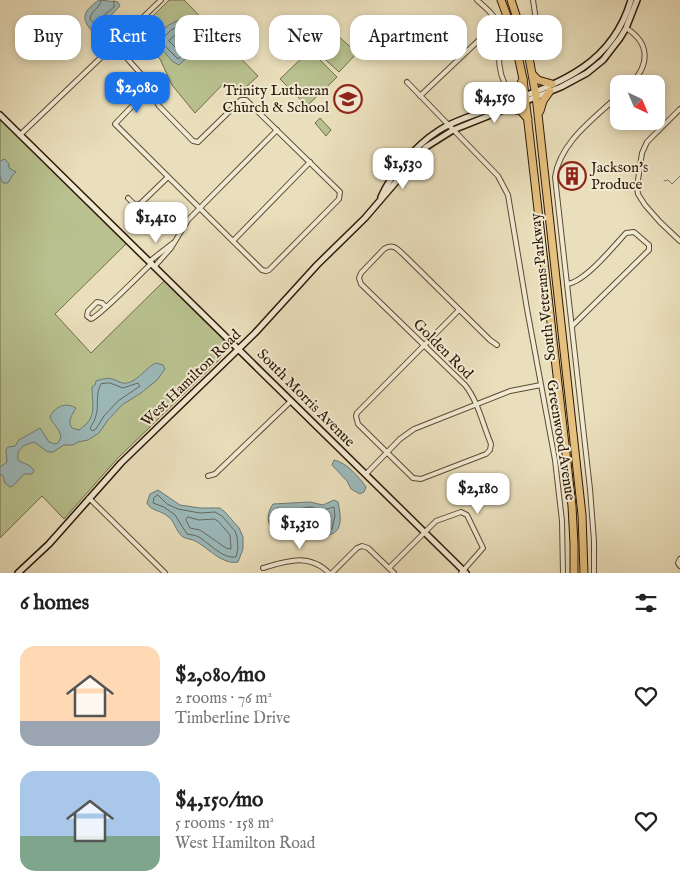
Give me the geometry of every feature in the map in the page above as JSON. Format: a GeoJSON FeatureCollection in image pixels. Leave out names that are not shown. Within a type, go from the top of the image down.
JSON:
{"type":"FeatureCollection","features":[{"type":"Feature","properties":{"kind":"highway","name":"South Veterans Parkway"},"geometry":{"type":"LineString","coordinates":[[501,0],[515,38],[526,97],[572,506],[574,573]]}},
{"type":"Feature","properties":{"kind":"highway","name":"South Veterans Parkway"},"geometry":{"type":"LineString","coordinates":[[511,0],[522,30],[535,94],[583,522],[584,573]]}},
{"type":"Feature","properties":{"kind":"highway"},"geometry":{"type":"LineString","coordinates":[[532,73],[538,80],[551,87],[543,101],[538,119]]}},
{"type":"Feature","properties":{"kind":"highway"},"geometry":{"type":"LineString","coordinates":[[523,79],[516,95],[508,104],[521,111],[528,121]]}},
{"type":"Feature","properties":{"kind":"main road"},"geometry":{"type":"LineString","coordinates":[[624,26],[631,0]]}},
{"type":"Feature","properties":{"kind":"main road"},"geometry":{"type":"LineString","coordinates":[[624,26],[637,0]]}},
{"type":"Feature","properties":{"kind":"main road","name":"West Hamilton Road"},"geometry":{"type":"LineString","coordinates":[[18,573],[49,544],[121,462],[239,349],[317,265],[361,222],[426,147],[451,128],[551,87],[577,79],[594,68],[610,53],[624,26]]}},
{"type":"Feature","properties":{"kind":"main road","name":"South Morris Avenue"},"geometry":{"type":"LineString","coordinates":[[0,115],[464,572]]}},
{"type":"Feature","properties":{"kind":"street"},"geometry":{"type":"LineString","coordinates":[[146,15],[161,0]]}},
{"type":"Feature","properties":{"kind":"street"},"geometry":{"type":"LineString","coordinates":[[477,0],[492,15]]}},
{"type":"Feature","properties":{"kind":"street"},"geometry":{"type":"LineString","coordinates":[[533,0],[535,15]]}},
{"type":"Feature","properties":{"kind":"street"},"geometry":{"type":"LineString","coordinates":[[624,26],[639,40],[645,54],[644,66],[638,75]]}},
{"type":"Feature","properties":{"kind":"street"},"geometry":{"type":"LineString","coordinates":[[420,96],[477,42]]}},
{"type":"Feature","properties":{"kind":"street"},"geometry":{"type":"LineString","coordinates":[[20,135],[99,60]]}},
{"type":"Feature","properties":{"kind":"street"},"geometry":{"type":"LineString","coordinates":[[128,60],[141,74],[162,110],[196,142],[243,99],[248,101],[340,192],[339,199],[270,270],[262,270],[115,124],[141,97],[150,92]]}},
{"type":"Feature","properties":{"kind":"street"},"geometry":{"type":"LineString","coordinates":[[499,60],[500,73],[504,82]]}},
{"type":"Feature","properties":{"kind":"street","name":"Greenwood Avenue"},"geometry":{"type":"LineString","coordinates":[[407,82],[498,176],[508,195],[525,302],[560,494],[563,573]]}},
{"type":"Feature","properties":{"kind":"street"},"geometry":{"type":"LineString","coordinates":[[594,573],[594,541],[590,489],[556,190],[557,167],[563,153],[572,141],[610,105]]}},
{"type":"Feature","properties":{"kind":"street"},"geometry":{"type":"LineString","coordinates":[[680,109],[650,138],[642,153],[638,177],[638,194],[645,205],[680,241]]}},
{"type":"Feature","properties":{"kind":"street"},"geometry":{"type":"LineString","coordinates":[[152,264],[167,254],[188,220],[277,130]]}},
{"type":"Feature","properties":{"kind":"street"},"geometry":{"type":"LineString","coordinates":[[232,241],[310,162]]}},
{"type":"Feature","properties":{"kind":"street"},"geometry":{"type":"LineString","coordinates":[[128,198],[135,205],[140,204],[168,176]]}},
{"type":"Feature","properties":{"kind":"street"},"geometry":{"type":"LineString","coordinates":[[567,284],[573,283],[586,274],[626,233],[634,232],[648,245],[650,250],[572,326]]}},
{"type":"Feature","properties":{"kind":"street"},"geometry":{"type":"LineString","coordinates":[[106,307],[102,303],[97,302],[88,311],[87,316],[93,318],[106,307],[173,243]]}},
{"type":"Feature","properties":{"kind":"street","name":"Golden Rod"},"geometry":{"type":"LineString","coordinates":[[386,452],[415,479],[421,479],[486,454],[491,444],[476,404],[465,385],[362,284],[359,278],[361,273],[384,249],[391,246],[396,248],[459,310]]}},
{"type":"Feature","properties":{"kind":"street"},"geometry":{"type":"LineString","coordinates":[[386,452],[358,424],[356,419],[358,412],[459,310],[490,340],[497,344]]}},
{"type":"Feature","properties":{"kind":"street"},"geometry":{"type":"LineString","coordinates":[[366,474],[403,436],[414,429],[510,391],[541,385]]}},
{"type":"Feature","properties":{"kind":"street"},"geometry":{"type":"LineString","coordinates":[[208,476],[215,474],[291,401]]}},
{"type":"Feature","properties":{"kind":"street"},"geometry":{"type":"LineString","coordinates":[[89,498],[165,573]]}},
{"type":"Feature","properties":{"kind":"street"},"geometry":{"type":"LineString","coordinates":[[388,568],[438,520],[458,512],[466,514],[483,548],[464,572]]}},
{"type":"Feature","properties":{"kind":"street"},"geometry":{"type":"LineString","coordinates":[[263,568],[290,560],[302,559],[317,564],[331,573],[357,548],[362,546],[368,548],[394,573]]}},
{"type":"Feature","properties":{"kind":"street"},"geometry":{"type":"LineString","coordinates":[[680,559],[678,563],[680,566]]}},
{"type":"Feature","properties":{"kind":"green space"},"geometry":{"type":"Polygon","coordinates":[[[169,0],[184,0],[199,15],[175,15],[175,60],[242,60],[258,76],[245,88],[243,97],[225,82],[195,113],[172,85],[160,60],[165,60],[165,15],[154,15],[169,0]]]}},
{"type":"Feature","properties":{"kind":"green space"},"geometry":{"type":"Polygon","coordinates":[[[340,38],[350,47],[350,60],[339,72],[326,60],[340,60],[340,38]]]}},
{"type":"Feature","properties":{"kind":"green space"},"geometry":{"type":"Polygon","coordinates":[[[300,60],[320,60],[337,77],[307,106],[280,79],[300,60]]]}},
{"type":"Feature","properties":{"kind":"green space"},"geometry":{"type":"Polygon","coordinates":[[[320,118],[331,130],[326,136],[315,123],[320,118]]]}},
{"type":"Feature","properties":{"kind":"green space"},"geometry":{"type":"Polygon","coordinates":[[[0,119],[127,243],[55,314],[91,353],[165,280],[222,337],[227,347],[221,358],[117,459],[64,519],[42,496],[0,538],[0,119]]]}},
{"type":"Feature","properties":{"kind":"water"},"geometry":{"type":"Polygon","coordinates":[[[99,0],[118,2],[120,6],[111,15],[91,15],[91,30],[85,18],[85,14],[99,0]]]}},
{"type":"Feature","properties":{"kind":"water"},"geometry":{"type":"Polygon","coordinates":[[[175,22],[175,60],[184,60],[179,65],[172,61],[165,53],[165,28],[175,22]]]}},
{"type":"Feature","properties":{"kind":"water"},"geometry":{"type":"Polygon","coordinates":[[[5,159],[9,164],[9,168],[16,172],[8,183],[3,183],[0,177],[0,161],[5,159]]]}},
{"type":"Feature","properties":{"kind":"water"},"geometry":{"type":"Polygon","coordinates":[[[156,363],[163,365],[165,369],[157,380],[122,405],[99,433],[88,440],[73,445],[64,445],[53,452],[48,452],[34,442],[24,446],[18,453],[18,460],[29,465],[34,471],[32,474],[24,474],[13,486],[10,487],[5,483],[3,476],[0,474],[0,467],[7,462],[6,450],[8,447],[15,446],[19,440],[40,428],[49,442],[58,443],[61,437],[50,417],[55,410],[65,405],[76,408],[70,423],[72,428],[79,430],[89,420],[93,411],[92,387],[96,381],[113,379],[121,383],[127,383],[136,379],[156,363]]]}},
{"type":"Feature","properties":{"kind":"water"},"geometry":{"type":"Polygon","coordinates":[[[334,460],[348,467],[356,475],[366,487],[364,492],[360,494],[351,489],[347,481],[332,465],[334,460]]]}},
{"type":"Feature","properties":{"kind":"water"},"geometry":{"type":"Polygon","coordinates":[[[158,490],[180,505],[220,508],[225,512],[239,528],[243,537],[243,549],[238,562],[222,559],[197,542],[182,536],[169,517],[151,508],[147,503],[150,494],[158,490]]]}},
{"type":"Feature","properties":{"kind":"water"},"geometry":{"type":"Polygon","coordinates":[[[334,500],[338,502],[340,522],[338,529],[329,535],[281,534],[272,528],[268,520],[273,504],[310,502],[323,505],[334,500]]]}},
{"type":"Feature","properties":{"kind":"waterway"},"geometry":{"type":"LineString","coordinates":[[664,181],[668,180],[672,184],[680,176]]}},
{"type":"Feature","properties":{"kind":"place","name":"Trinity Lutheran Church & School"},"geometry":{"type":"Point","coordinates":[348,99]}},
{"type":"Feature","properties":{"kind":"place","name":"Jackson's Produce"},"geometry":{"type":"Point","coordinates":[572,176]}}]}
